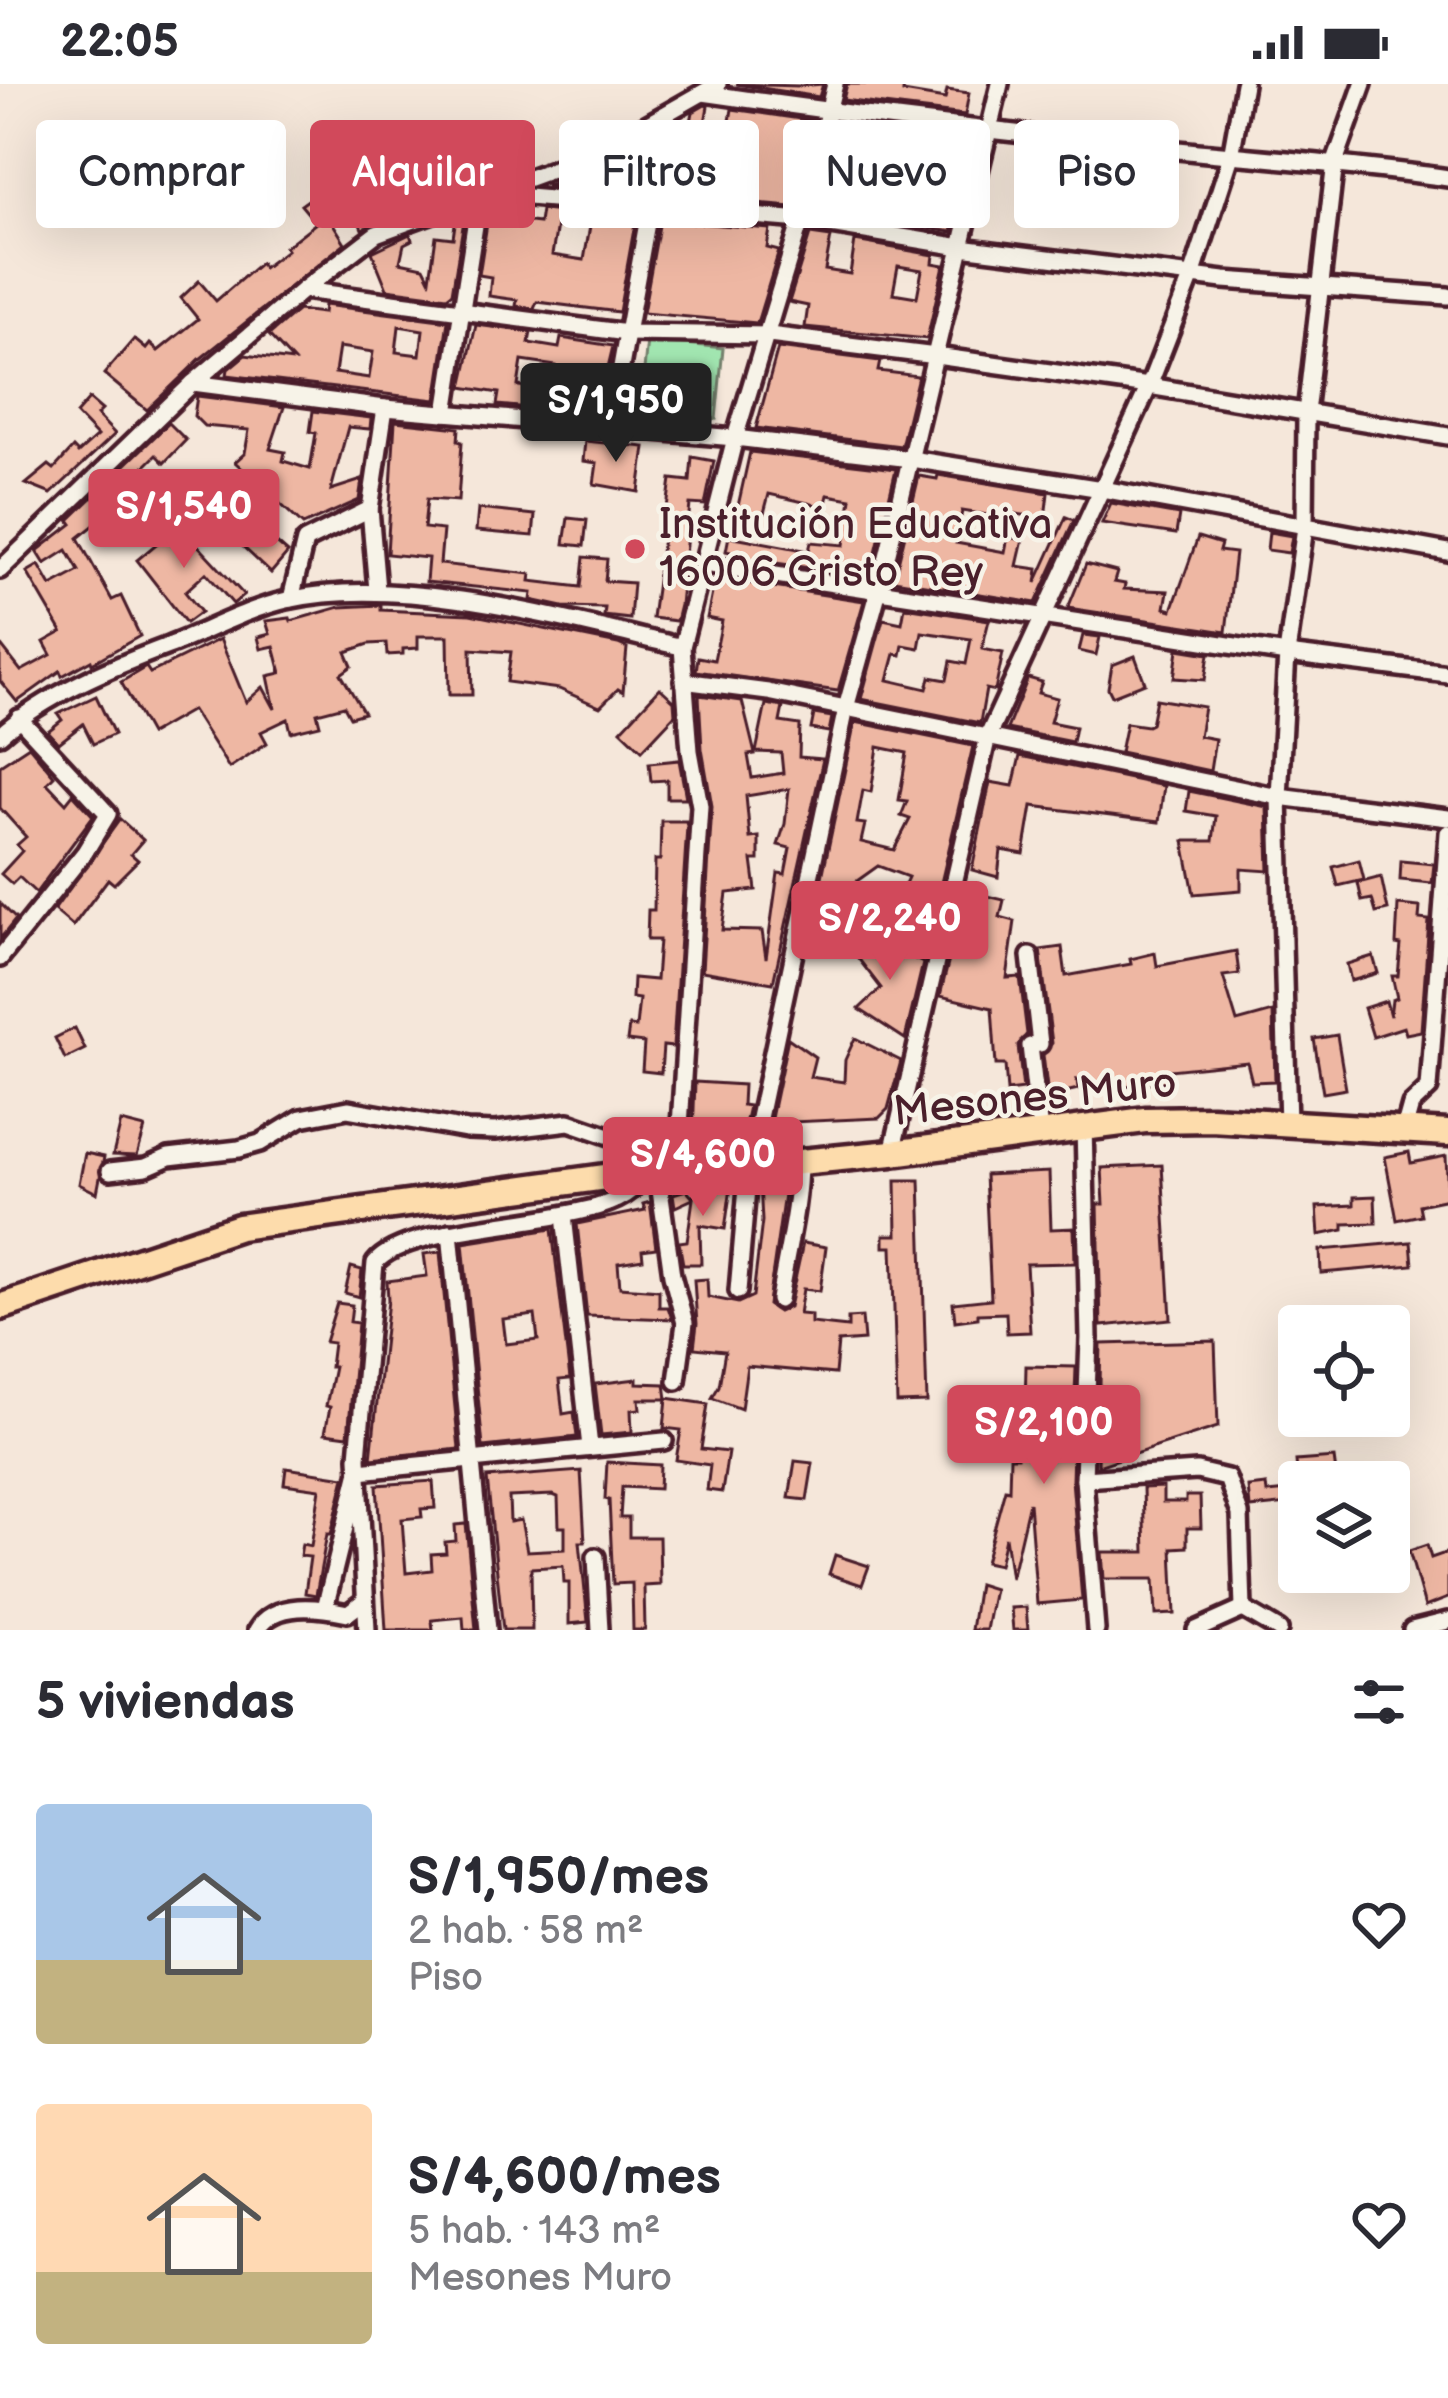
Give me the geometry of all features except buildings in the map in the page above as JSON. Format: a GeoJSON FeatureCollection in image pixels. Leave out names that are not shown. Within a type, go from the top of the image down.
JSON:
{"type":"FeatureCollection","features":[{"type":"Feature","properties":{"kind":"highway","name":"Mesones Muro"},"geometry":{"type":"LineString","coordinates":[[0,1307],[239,1227],[659,1174],[892,1153],[1084,1125],[1211,1119],[1448,1133]]}},
{"type":"Feature","properties":{"kind":"street"},"geometry":{"type":"LineString","coordinates":[[828,120],[835,84]]}},
{"type":"Feature","properties":{"kind":"street"},"geometry":{"type":"LineString","coordinates":[[738,1291],[749,1165],[846,708],[879,590],[1000,84]]}},
{"type":"Feature","properties":{"kind":"street"},"geometry":{"type":"LineString","coordinates":[[892,1153],[988,736],[1149,386],[1193,274],[1231,156],[1244,84]]}},
{"type":"Feature","properties":{"kind":"street"},"geometry":{"type":"LineString","coordinates":[[1288,1124],[1279,797],[1288,654],[1305,526],[1306,413],[1335,162],[1363,84]]}},
{"type":"Feature","properties":{"kind":"street"},"geometry":{"type":"LineString","coordinates":[[535,174],[595,154],[711,89],[830,112],[991,132],[1335,162],[1448,178]]}},
{"type":"Feature","properties":{"kind":"street"},"geometry":{"type":"LineString","coordinates":[[0,570],[193,382],[303,290],[376,234],[391,228]]}},
{"type":"Feature","properties":{"kind":"street"},"geometry":{"type":"LineString","coordinates":[[446,413],[474,228]]}},
{"type":"Feature","properties":{"kind":"street"},"geometry":{"type":"LineString","coordinates":[[610,428],[646,228]]}},
{"type":"Feature","properties":{"kind":"street"},"geometry":{"type":"LineString","coordinates":[[367,1630],[359,1472],[365,1342],[375,1262],[386,1250],[450,1232],[564,1216],[631,1195],[659,1174],[677,1147],[696,919],[700,806],[682,647],[736,438],[799,228]]}},
{"type":"Feature","properties":{"kind":"street"},"geometry":{"type":"LineString","coordinates":[[847,228],[961,248],[1224,280],[1448,296]]}},
{"type":"Feature","properties":{"kind":"street"},"geometry":{"type":"LineString","coordinates":[[303,290],[627,333],[769,335],[936,356],[1448,436]]}},
{"type":"Feature","properties":{"kind":"street"},"geometry":{"type":"LineString","coordinates":[[193,382],[385,408],[736,438],[911,459],[1448,552]]}},
{"type":"Feature","properties":{"kind":"street"},"geometry":{"type":"LineString","coordinates":[[377,590],[370,508],[385,408]]}},
{"type":"Feature","properties":{"kind":"street"},"geometry":{"type":"LineString","coordinates":[[291,599],[305,542],[370,508]]}},
{"type":"Feature","properties":{"kind":"street"},"geometry":{"type":"LineString","coordinates":[[704,564],[1288,654],[1448,674]]}},
{"type":"Feature","properties":{"kind":"street"},"geometry":{"type":"LineString","coordinates":[[0,735],[19,718],[148,653],[291,599],[377,590],[549,616],[682,647]]}},
{"type":"Feature","properties":{"kind":"street"},"geometry":{"type":"LineString","coordinates":[[683,681],[768,692],[1279,797],[1448,818]]}},
{"type":"Feature","properties":{"kind":"street"},"geometry":{"type":"LineString","coordinates":[[0,958],[86,852],[108,814],[19,718]]}},
{"type":"Feature","properties":{"kind":"street"},"geometry":{"type":"LineString","coordinates":[[1404,1130],[1412,1105],[1429,1088],[1444,964],[1448,832]]}},
{"type":"Feature","properties":{"kind":"street"},"geometry":{"type":"LineString","coordinates":[[1030,956],[1040,1044],[1030,1046],[1040,1132]]}},
{"type":"Feature","properties":{"kind":"street"},"geometry":{"type":"LineString","coordinates":[[110,1171],[146,1167],[169,1156],[238,1149],[260,1143],[301,1118],[348,1109],[495,1132],[569,1122],[650,1150],[677,1147]]}},
{"type":"Feature","properties":{"kind":"street"},"geometry":{"type":"LineString","coordinates":[[1084,1125],[1089,1337],[1084,1478],[1096,1630]]}},
{"type":"Feature","properties":{"kind":"street"},"geometry":{"type":"LineString","coordinates":[[779,1300],[790,1221],[799,1197],[799,1161]]}},
{"type":"Feature","properties":{"kind":"street"},"geometry":{"type":"LineString","coordinates":[[659,1174],[672,1276],[685,1323],[676,1381]]}},
{"type":"Feature","properties":{"kind":"street"},"geometry":{"type":"LineString","coordinates":[[564,1216],[590,1447]]}},
{"type":"Feature","properties":{"kind":"street"},"geometry":{"type":"LineString","coordinates":[[450,1232],[488,1630]]}},
{"type":"Feature","properties":{"kind":"street"},"geometry":{"type":"LineString","coordinates":[[359,1472],[664,1441]]}},
{"type":"Feature","properties":{"kind":"street"},"geometry":{"type":"LineString","coordinates":[[1084,1478],[1183,1471],[1213,1472],[1227,1478],[1236,1494],[1242,1532],[1243,1609]]}},
{"type":"Feature","properties":{"kind":"street"},"geometry":{"type":"LineString","coordinates":[[325,1608],[359,1472]]}},
{"type":"Feature","properties":{"kind":"street"},"geometry":{"type":"LineString","coordinates":[[596,1556],[600,1630]]}},
{"type":"Feature","properties":{"kind":"street"},"geometry":{"type":"LineString","coordinates":[[257,1630],[272,1614],[293,1608],[348,1613],[364,1601]]}},
{"type":"Feature","properties":{"kind":"street"},"geometry":{"type":"LineString","coordinates":[[1196,1630],[1243,1609]]}},
{"type":"Feature","properties":{"kind":"street"},"geometry":{"type":"LineString","coordinates":[[1243,1609],[1279,1630]]}},
{"type":"Feature","properties":{"kind":"street"},"geometry":{"type":"LineString","coordinates":[[1421,1628],[1448,1621]]}},
{"type":"Feature","properties":{"kind":"green space"},"geometry":{"type":"Polygon","coordinates":[[[647,340],[723,348],[716,419],[640,411],[647,340]]]}},
{"type":"Feature","properties":{"kind":"place","name":"Institución Educativa 16006 Cristo Rey"},"geometry":{"type":"Point","coordinates":[635,549]}}]}
